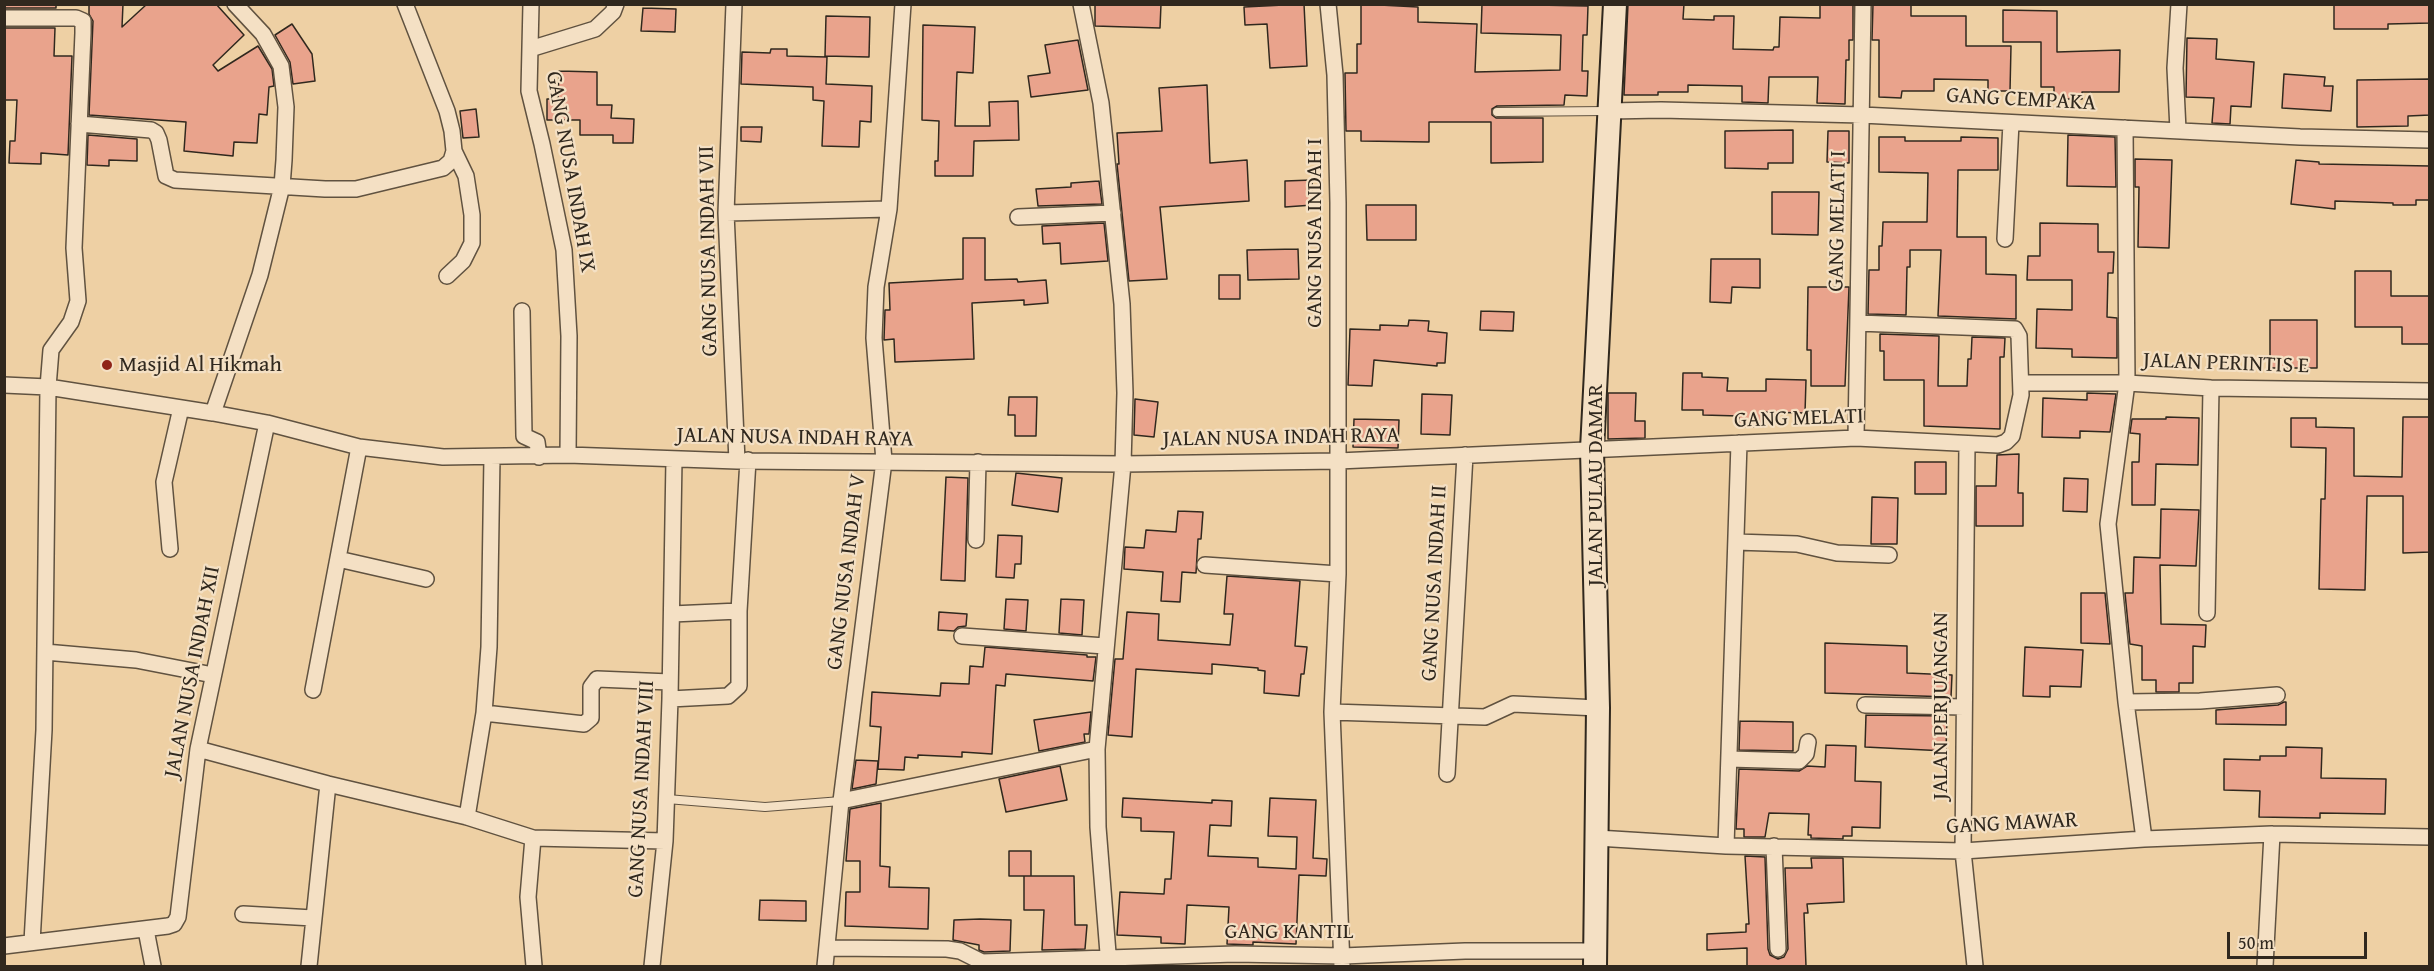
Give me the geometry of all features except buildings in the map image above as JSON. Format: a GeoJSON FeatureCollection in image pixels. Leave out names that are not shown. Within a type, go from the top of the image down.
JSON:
{"type":"FeatureCollection","features":[{"type":"Feature","properties":{"kind":"street"},"geometry":{"type":"LineString","coordinates":[[213,413],[260,275],[282,186],[286,106],[281,66],[263,34],[235,4]]}},
{"type":"Feature","properties":{"kind":"street"},"geometry":{"type":"LineString","coordinates":[[405,4],[447,111],[454,151],[466,176],[472,215],[472,243],[463,261],[447,276]]}},
{"type":"Feature","properties":{"kind":"street","name":"GANG NUSA INDAH IX"},"geometry":{"type":"LineString","coordinates":[[531,4],[529,90],[564,250],[568,336],[568,455]]}},
{"type":"Feature","properties":{"kind":"street"},"geometry":{"type":"LineString","coordinates":[[530,49],[595,30],[613,12],[616,4]]}},
{"type":"Feature","properties":{"kind":"street","name":"GANG NUSA INDAH VII"},"geometry":{"type":"LineString","coordinates":[[734,4],[726,213],[742,460]]}},
{"type":"Feature","properties":{"kind":"street","name":"GANG NUSA INDAH V"},"geometry":{"type":"LineString","coordinates":[[825,966],[841,801],[884,461],[874,329],[878,262],[889,208],[903,4]]}},
{"type":"Feature","properties":{"kind":"street"},"geometry":{"type":"LineString","coordinates":[[1081,4],[1101,103],[1122,304],[1125,393],[1123,464],[1097,749],[1098,826],[1109,963]]}},
{"type":"Feature","properties":{"kind":"street","name":"GANG NUSA INDAH I"},"geometry":{"type":"LineString","coordinates":[[1328,4],[1336,110],[1338,574],[1332,712],[1342,961]]}},
{"type":"Feature","properties":{"kind":"street","name":"JALAN PULAU DAMAR"},"geometry":{"type":"LineString","coordinates":[[1595,959],[1598,708],[1592,449],[1615,4]]}},
{"type":"Feature","properties":{"kind":"street","name":"GANG MELATI I"},"geometry":{"type":"LineString","coordinates":[[1856,438],[1863,4]]}},
{"type":"Feature","properties":{"kind":"street"},"geometry":{"type":"LineString","coordinates":[[2178,130],[2175,68],[2179,4]]}},
{"type":"Feature","properties":{"kind":"street"},"geometry":{"type":"LineString","coordinates":[[4,18],[76,18],[83,21],[74,248],[78,301],[71,322],[51,350],[48,387],[44,730],[32,942]]}},
{"type":"Feature","properties":{"kind":"street","name":"GANG CEMPAKA"},"geometry":{"type":"LineString","coordinates":[[1610,111],[1661,110],[1862,115],[2300,137],[2430,140]]}},
{"type":"Feature","properties":{"kind":"street"},"geometry":{"type":"LineString","coordinates":[[2005,239],[2011,123]]}},
{"type":"Feature","properties":{"kind":"street"},"geometry":{"type":"LineString","coordinates":[[79,124],[151,130],[156,133],[159,140],[166,176],[175,180],[356,189],[443,168],[451,161],[454,151]]}},
{"type":"Feature","properties":{"kind":"street"},"geometry":{"type":"LineString","coordinates":[[2125,128],[2127,383],[2108,524],[2126,702],[2144,839]]}},
{"type":"Feature","properties":{"kind":"street"},"geometry":{"type":"LineString","coordinates":[[726,213],[889,208]]}},
{"type":"Feature","properties":{"kind":"street"},"geometry":{"type":"LineString","coordinates":[[1018,217],[1113,213]]}},
{"type":"Feature","properties":{"kind":"street"},"geometry":{"type":"LineString","coordinates":[[522,311],[524,436],[537,442],[538,457]]}},
{"type":"Feature","properties":{"kind":"street"},"geometry":{"type":"LineString","coordinates":[[1858,323],[2015,329],[2019,336],[2021,383]]}},
{"type":"Feature","properties":{"kind":"street","name":"GANG MELATI"},"geometry":{"type":"LineString","coordinates":[[1592,449],[1856,438],[1998,445],[2007,442],[2012,436],[2021,383]]}},
{"type":"Feature","properties":{"kind":"street","name":"JALAN PERINTIS E"},"geometry":{"type":"LineString","coordinates":[[2021,383],[2127,383],[2211,388],[2430,391]]}},
{"type":"Feature","properties":{"kind":"street","name":"JALAN NUSA INDAH RAYA"},"geometry":{"type":"LineString","coordinates":[[4,385],[48,387],[213,413],[267,423],[359,447],[443,457],[568,455],[674,459],[1123,464],[1338,461],[1592,449]]}},
{"type":"Feature","properties":{"kind":"street"},"geometry":{"type":"LineString","coordinates":[[2207,613],[2211,388]]}},
{"type":"Feature","properties":{"kind":"street"},"geometry":{"type":"LineString","coordinates":[[170,549],[164,482],[182,408]]}},
{"type":"Feature","properties":{"kind":"street","name":"JALAN NUSA INDAH XII"},"geometry":{"type":"LineString","coordinates":[[146,930],[174,924],[178,917],[198,748],[267,423]]}},
{"type":"Feature","properties":{"kind":"street"},"geometry":{"type":"LineString","coordinates":[[1726,846],[1739,443]]}},
{"type":"Feature","properties":{"kind":"street","name":"JALAN PERJUANGAN"},"geometry":{"type":"LineString","coordinates":[[1967,444],[1963,852],[1976,966]]}},
{"type":"Feature","properties":{"kind":"street"},"geometry":{"type":"LineString","coordinates":[[313,690],[359,447]]}},
{"type":"Feature","properties":{"kind":"street","name":"GANG NUSA INDAH II"},"geometry":{"type":"LineString","coordinates":[[1447,774],[1465,454]]}},
{"type":"Feature","properties":{"kind":"street"},"geometry":{"type":"LineString","coordinates":[[466,817],[484,713],[489,646],[492,457]]}},
{"type":"Feature","properties":{"kind":"street","name":"GANG NUSA INDAH VIII"},"geometry":{"type":"LineString","coordinates":[[652,966],[667,799],[674,459]]}},
{"type":"Feature","properties":{"kind":"street"},"geometry":{"type":"LineString","coordinates":[[670,699],[728,696],[739,686],[742,460]]}},
{"type":"Feature","properties":{"kind":"street"},"geometry":{"type":"LineString","coordinates":[[976,540],[978,462]]}},
{"type":"Feature","properties":{"kind":"street"},"geometry":{"type":"LineString","coordinates":[[1737,542],[1797,544],[1837,553],[1889,555]]}},
{"type":"Feature","properties":{"kind":"street"},"geometry":{"type":"LineString","coordinates":[[338,559],[426,579]]}},
{"type":"Feature","properties":{"kind":"street"},"geometry":{"type":"LineString","coordinates":[[1206,565],[1338,574]]}},
{"type":"Feature","properties":{"kind":"street"},"geometry":{"type":"LineString","coordinates":[[672,614],[739,611]]}},
{"type":"Feature","properties":{"kind":"street"},"geometry":{"type":"LineString","coordinates":[[962,636],[1105,646]]}},
{"type":"Feature","properties":{"kind":"street"},"geometry":{"type":"LineString","coordinates":[[45,652],[128,659],[213,675]]}},
{"type":"Feature","properties":{"kind":"street"},"geometry":{"type":"LineString","coordinates":[[484,713],[584,724],[591,718],[591,687],[597,679],[670,682]]}},
{"type":"Feature","properties":{"kind":"street"},"geometry":{"type":"LineString","coordinates":[[2126,702],[2200,701],[2277,695]]}},
{"type":"Feature","properties":{"kind":"street"},"geometry":{"type":"LineString","coordinates":[[1332,712],[1485,717],[1513,704],[1598,708]]}},
{"type":"Feature","properties":{"kind":"street"},"geometry":{"type":"LineString","coordinates":[[1865,705],[1964,707]]}},
{"type":"Feature","properties":{"kind":"street"},"geometry":{"type":"LineString","coordinates":[[1729,759],[1799,761],[1806,754],[1808,742]]}},
{"type":"Feature","properties":{"kind":"street"},"geometry":{"type":"LineString","coordinates":[[198,748],[328,784],[466,817],[533,838],[665,841]]}},
{"type":"Feature","properties":{"kind":"street"},"geometry":{"type":"LineString","coordinates":[[841,801],[1097,749]]}},
{"type":"Feature","properties":{"kind":"street"},"geometry":{"type":"LineString","coordinates":[[309,966],[328,784]]}},
{"type":"Feature","properties":{"kind":"street"},"geometry":{"type":"LineString","coordinates":[[2265,966],[2272,834]]}},
{"type":"Feature","properties":{"kind":"street","name":"GANG MAWAR"},"geometry":{"type":"LineString","coordinates":[[1597,838],[1726,846],[1963,852],[2144,839],[2272,834],[2430,837]]}},
{"type":"Feature","properties":{"kind":"street"},"geometry":{"type":"LineString","coordinates":[[533,838],[528,897],[534,966]]}},
{"type":"Feature","properties":{"kind":"street"},"geometry":{"type":"LineString","coordinates":[[1774,846],[1778,949]]}},
{"type":"Feature","properties":{"kind":"street"},"geometry":{"type":"LineString","coordinates":[[243,914],[313,918]]}},
{"type":"Feature","properties":{"kind":"street"},"geometry":{"type":"LineString","coordinates":[[4,945],[146,930],[153,966]]}},
{"type":"Feature","properties":{"kind":"street"},"geometry":{"type":"LineString","coordinates":[[827,948],[947,949],[960,951],[982,964]]}},
{"type":"Feature","properties":{"kind":"street","name":"GANG KANTIL"},"geometry":{"type":"LineString","coordinates":[[982,964],[1235,960],[1342,961],[1465,951],[1595,959]]}},
{"type":"Feature","properties":{"kind":"lane"},"geometry":{"type":"LineString","coordinates":[[1497,112],[1610,111]]}},
{"type":"Feature","properties":{"kind":"lane"},"geometry":{"type":"LineString","coordinates":[[667,799],[765,807],[841,801]]}},
{"type":"Feature","properties":{"kind":"place","name":"Masjid Al Hikmah"},"geometry":{"type":"Point","coordinates":[107,365]}}]}
